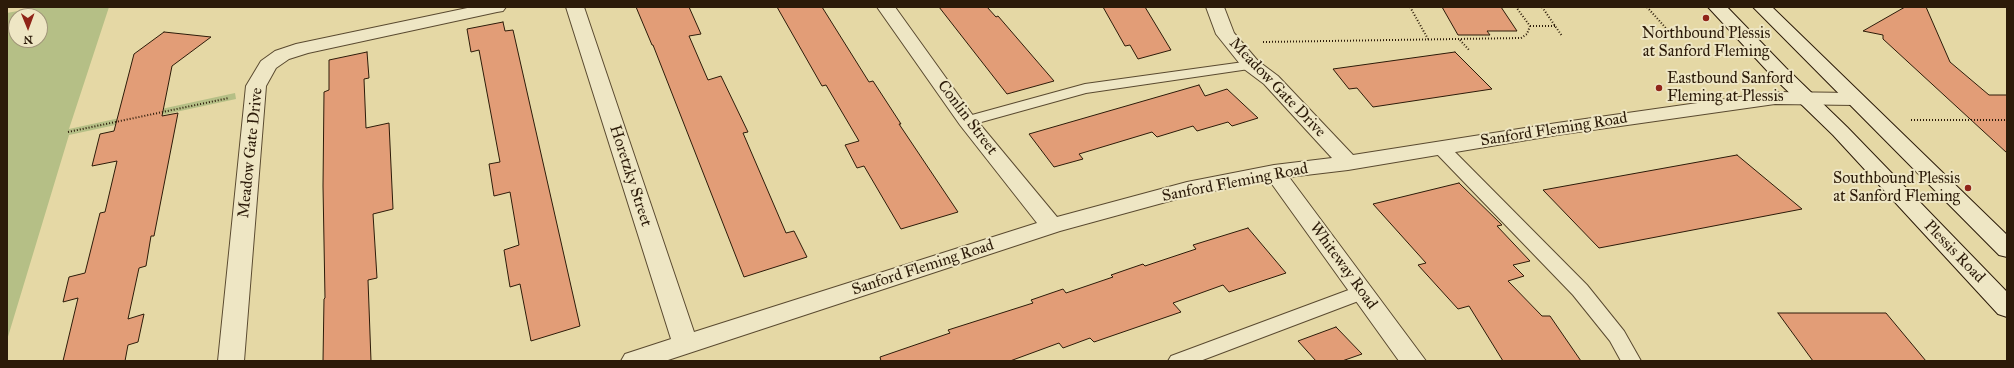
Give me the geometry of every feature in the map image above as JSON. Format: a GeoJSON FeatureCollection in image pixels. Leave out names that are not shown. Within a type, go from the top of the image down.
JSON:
{"type":"FeatureCollection","features":[{"type":"Feature","properties":{"kind":"street","name":"Meadow Gate Drive"},"geometry":{"type":"LineString","coordinates":[[231,361],[255,92],[262,73],[268,65],[282,55],[334,41],[497,7]]}},
{"type":"Feature","properties":{"kind":"street","name":"Horetzky Street"},"geometry":{"type":"LineString","coordinates":[[575,7],[685,344]]}},
{"type":"Feature","properties":{"kind":"street","name":"Conlin Street"},"geometry":{"type":"LineString","coordinates":[[886,7],[967,121],[1052,226]]}},
{"type":"Feature","properties":{"kind":"street","name":"Meadow Gate Drive"},"geometry":{"type":"LineString","coordinates":[[1215,7],[1226,34],[1251,65],[1271,80],[1348,163]]}},
{"type":"Feature","properties":{"kind":"street","name":"Plessis Road"},"geometry":{"type":"LineString","coordinates":[[1717,7],[1779,72],[1807,98],[2007,308]]}},
{"type":"Feature","properties":{"kind":"street"},"geometry":{"type":"LineString","coordinates":[[1762,7],[2007,249]]}},
{"type":"Feature","properties":{"kind":"street","name":"Sanford Fleming Road"},"geometry":{"type":"LineString","coordinates":[[634,361],[1052,226],[1187,189],[1274,172],[1348,163],[1557,129],[1775,98],[1855,99]]}},
{"type":"Feature","properties":{"kind":"street","name":"Whiteway Road"},"geometry":{"type":"LineString","coordinates":[[1274,172],[1413,361]]}},
{"type":"Feature","properties":{"kind":"lane"},"geometry":{"type":"LineString","coordinates":[[967,121],[1085,89],[1251,65]]}},
{"type":"Feature","properties":{"kind":"lane"},"geometry":{"type":"LineString","coordinates":[[1441,148],[1580,290],[1617,336],[1631,361]]}},
{"type":"Feature","properties":{"kind":"lane"},"geometry":{"type":"LineString","coordinates":[[1178,361],[1362,292]]}},
{"type":"Feature","properties":{"kind":"path"},"geometry":{"type":"LineString","coordinates":[[1410,7],[1429,40]]}},
{"type":"Feature","properties":{"kind":"path"},"geometry":{"type":"LineString","coordinates":[[1516,7],[1530,26]]}},
{"type":"Feature","properties":{"kind":"path"},"geometry":{"type":"LineString","coordinates":[[1542,7],[1562,36]]}},
{"type":"Feature","properties":{"kind":"path"},"geometry":{"type":"LineString","coordinates":[[1647,7],[1672,35],[1712,31]]}},
{"type":"Feature","properties":{"kind":"path"},"geometry":{"type":"LineString","coordinates":[[1232,42],[1522,38],[1527,34],[1530,26]]}},
{"type":"Feature","properties":{"kind":"path"},"geometry":{"type":"LineString","coordinates":[[1530,26],[1556,26]]}},
{"type":"Feature","properties":{"kind":"path"},"geometry":{"type":"LineString","coordinates":[[1460,39],[1469,50]]}},
{"type":"Feature","properties":{"kind":"path"},"geometry":{"type":"LineString","coordinates":[[68,132],[255,92]]}},
{"type":"Feature","properties":{"kind":"path"},"geometry":{"type":"LineString","coordinates":[[1905,120],[2007,120]]}},
{"type":"Feature","properties":{"kind":"green space"},"geometry":{"type":"Polygon","coordinates":[[[109,7],[69,129],[235,93],[236,99],[69,135],[7,340],[7,13],[8,48],[48,48],[48,8],[34,8],[109,7]]]}},
{"type":"Feature","properties":{"kind":"building"},"geometry":{"type":"Polygon","coordinates":[[[636,7],[689,7],[701,34],[689,36],[708,80],[721,76],[748,132],[743,133],[786,233],[794,231],[807,257],[744,277],[653,45],[636,7]]]}},
{"type":"Feature","properties":{"kind":"building"},"geometry":{"type":"Polygon","coordinates":[[[777,7],[822,7],[869,82],[873,81],[901,124],[899,124],[958,212],[901,229],[864,166],[857,168],[845,145],[859,141],[826,85],[822,86],[777,7]]]}},
{"type":"Feature","properties":{"kind":"building"},"geometry":{"type":"Polygon","coordinates":[[[939,7],[987,7],[996,17],[998,16],[1054,81],[1007,94],[939,7]]]}},
{"type":"Feature","properties":{"kind":"building"},"geometry":{"type":"Polygon","coordinates":[[[1103,7],[1145,7],[1171,50],[1138,59],[1130,45],[1125,46],[1103,7]]]}},
{"type":"Feature","properties":{"kind":"building"},"geometry":{"type":"Polygon","coordinates":[[[1442,7],[1501,7],[1517,31],[1487,31],[1490,35],[1458,35],[1442,7]]]}},
{"type":"Feature","properties":{"kind":"building"},"geometry":{"type":"Polygon","coordinates":[[[1905,7],[1926,7],[1950,62],[1989,95],[2007,95],[2007,153],[1883,39],[1883,35],[1863,31],[1905,7]]]}},
{"type":"Feature","properties":{"kind":"building"},"geometry":{"type":"Polygon","coordinates":[[[503,22],[505,31],[513,30],[580,326],[531,341],[520,284],[510,287],[504,250],[519,245],[510,192],[494,196],[489,164],[500,162],[479,50],[471,52],[467,29],[503,22]]]}},
{"type":"Feature","properties":{"kind":"building"},"geometry":{"type":"Polygon","coordinates":[[[164,32],[211,37],[172,66],[162,116],[178,113],[154,236],[151,236],[146,266],[139,268],[128,319],[144,314],[138,342],[128,345],[125,361],[63,361],[78,298],[63,302],[69,277],[85,273],[100,213],[105,212],[117,161],[92,166],[100,134],[114,131],[134,54],[164,32]]]}},
{"type":"Feature","properties":{"kind":"building"},"geometry":{"type":"Polygon","coordinates":[[[367,52],[369,78],[364,79],[366,128],[389,123],[393,209],[373,214],[377,278],[368,280],[371,361],[323,361],[325,298],[323,186],[324,92],[329,90],[329,60],[367,52]]]}},
{"type":"Feature","properties":{"kind":"building"},"geometry":{"type":"Polygon","coordinates":[[[1455,52],[1492,89],[1373,107],[1357,88],[1349,89],[1333,69],[1455,52]]]}},
{"type":"Feature","properties":{"kind":"building"},"geometry":{"type":"Polygon","coordinates":[[[1199,85],[1205,96],[1227,89],[1258,118],[1232,126],[1228,122],[1197,131],[1193,126],[1157,137],[1152,132],[1079,154],[1083,159],[1054,167],[1029,134],[1199,85]]]}},
{"type":"Feature","properties":{"kind":"building"},"geometry":{"type":"Polygon","coordinates":[[[1737,155],[1802,209],[1599,248],[1543,190],[1737,155]]]}},
{"type":"Feature","properties":{"kind":"building"},"geometry":{"type":"Polygon","coordinates":[[[1459,183],[1502,225],[1497,226],[1530,261],[1513,265],[1524,276],[1508,281],[1542,316],[1550,316],[1581,361],[1503,361],[1469,306],[1458,309],[1418,265],[1426,263],[1373,204],[1459,183]]]}},
{"type":"Feature","properties":{"kind":"building"},"geometry":{"type":"Polygon","coordinates":[[[1248,228],[1286,273],[1229,292],[1223,285],[1173,303],[1181,312],[1094,342],[1090,338],[1063,348],[1059,343],[1010,361],[881,361],[880,357],[950,333],[948,330],[1033,303],[1031,300],[1063,289],[1066,293],[1113,277],[1111,275],[1143,264],[1145,266],[1196,249],[1193,245],[1248,228]]]}},
{"type":"Feature","properties":{"kind":"building"},"geometry":{"type":"Polygon","coordinates":[[[1778,313],[1886,313],[1926,361],[1813,361],[1778,313]]]}},
{"type":"Feature","properties":{"kind":"building"},"geometry":{"type":"Polygon","coordinates":[[[1336,327],[1362,354],[1342,361],[1316,361],[1298,341],[1336,327]]]}},
{"type":"Feature","properties":{"kind":"place","name":"Northbound Plessis at Sanford Fleming"},"geometry":{"type":"Point","coordinates":[1706,18]}},
{"type":"Feature","properties":{"kind":"place","name":"Eastbound Sanford Fleming at Plessis"},"geometry":{"type":"Point","coordinates":[1659,88]}},
{"type":"Feature","properties":{"kind":"place","name":"Southbound Plessis at Sanford Fleming"},"geometry":{"type":"Point","coordinates":[1968,188]}}]}
